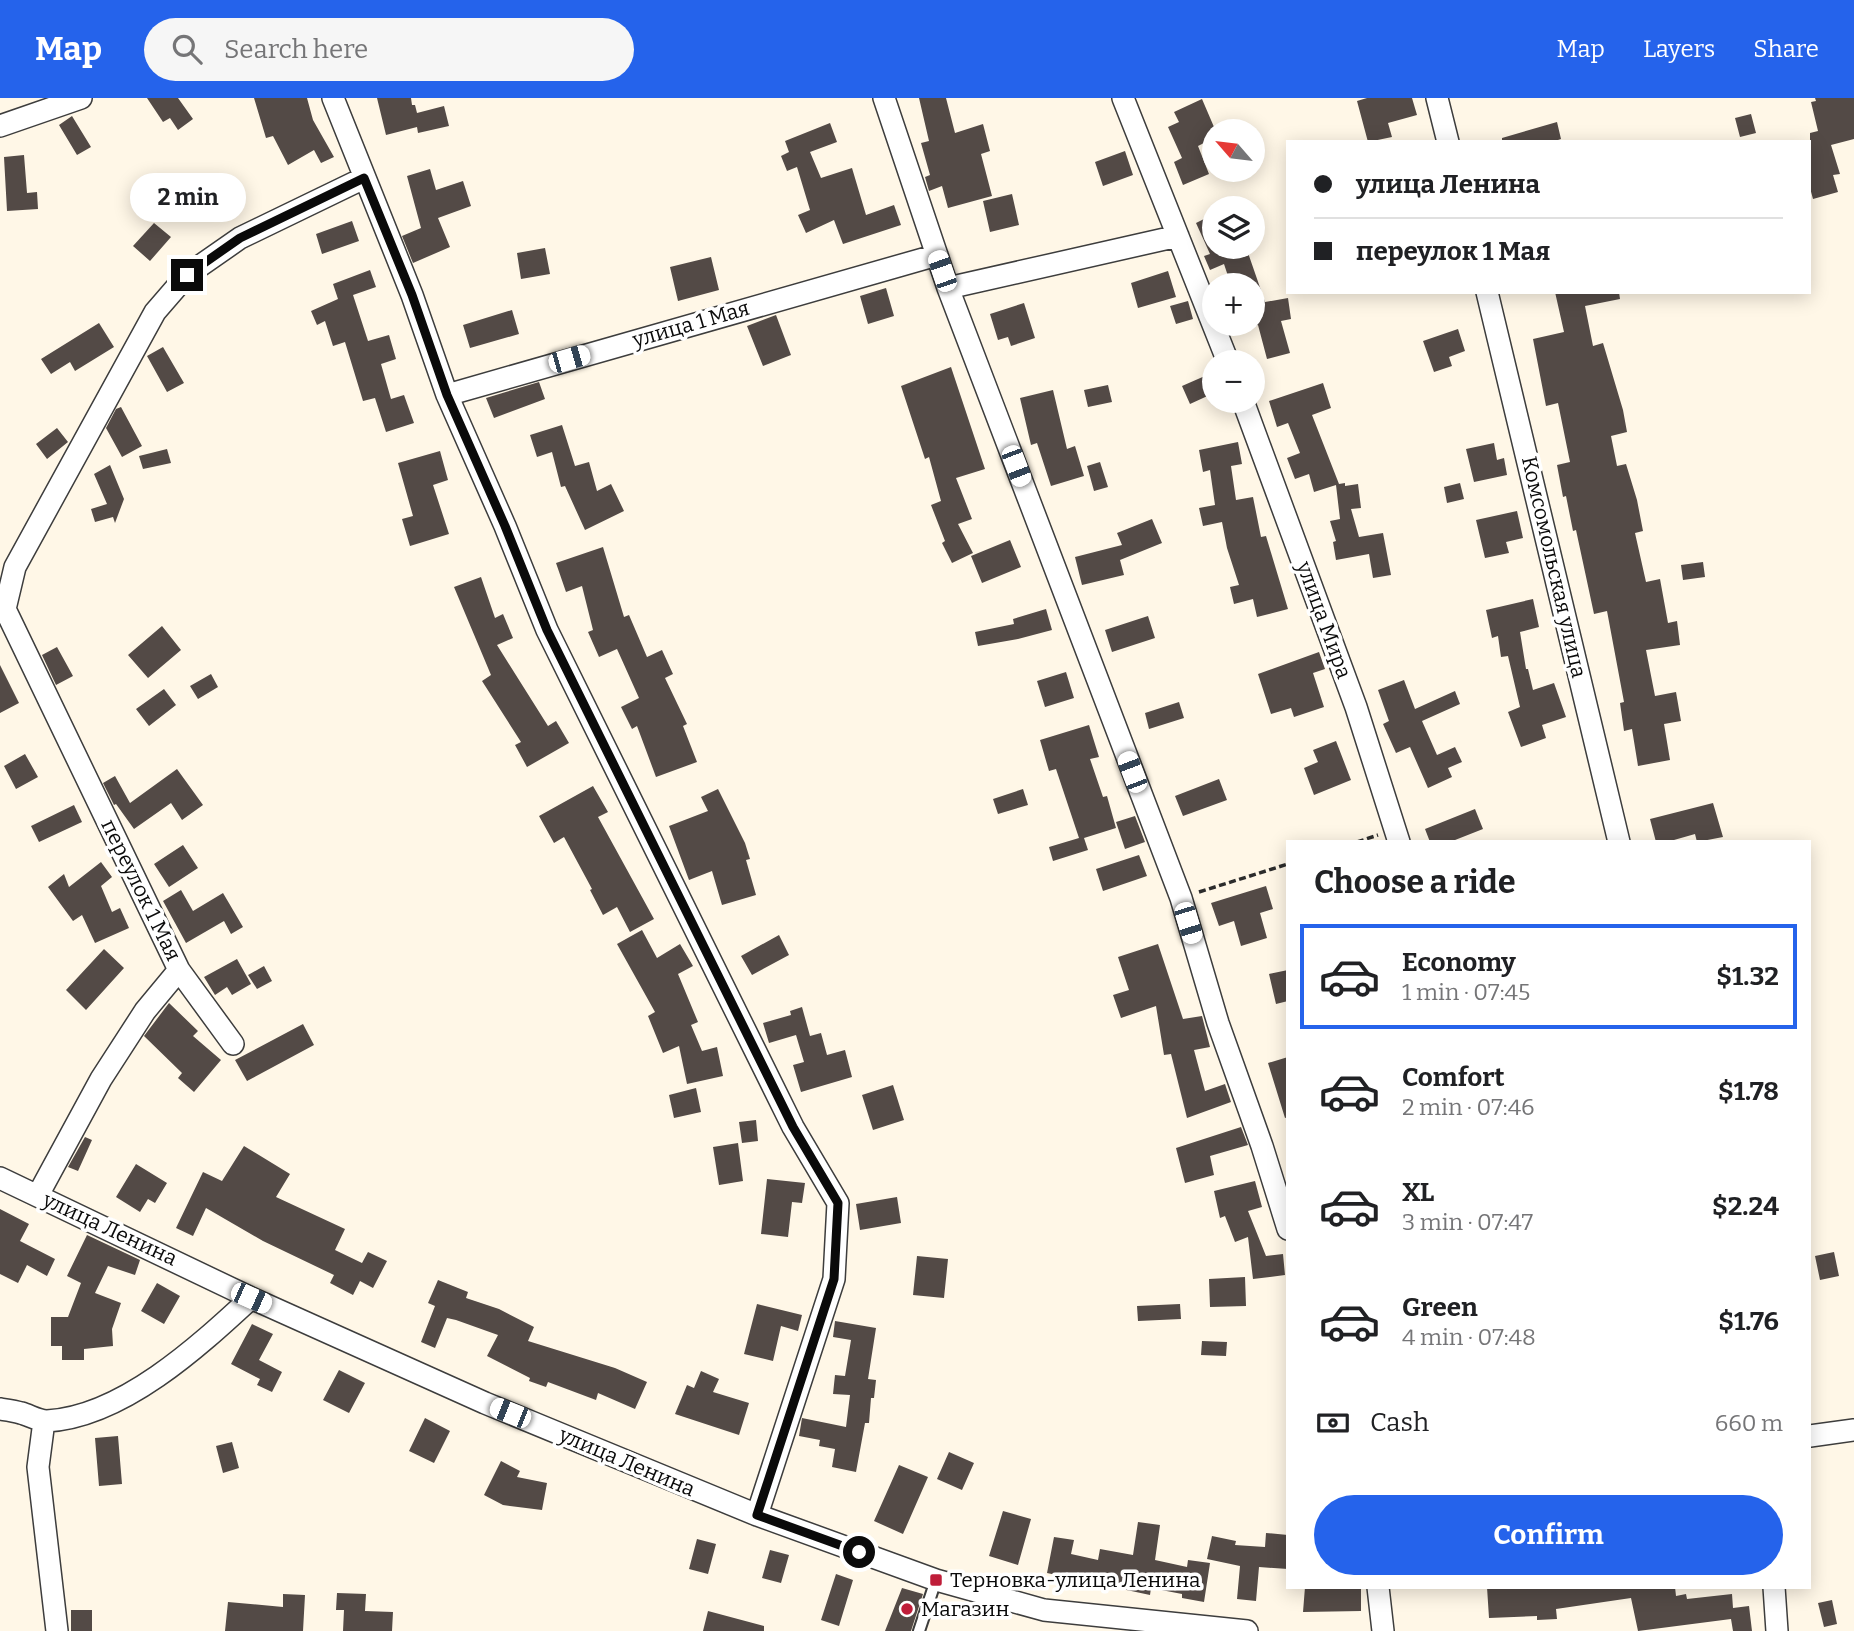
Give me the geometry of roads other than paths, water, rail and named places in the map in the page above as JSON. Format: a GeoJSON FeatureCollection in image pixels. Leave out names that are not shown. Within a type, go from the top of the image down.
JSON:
{"type":"FeatureCollection","features":[{"type":"Feature","properties":{"kind":"street"},"geometry":{"type":"LineString","coordinates":[[0,125],[81,98]]}},
{"type":"Feature","properties":{"kind":"street"},"geometry":{"type":"LineString","coordinates":[[333,98],[412,295],[447,395],[547,630],[793,1127],[838,1203],[834,1279],[757,1515]]}},
{"type":"Feature","properties":{"kind":"street"},"geometry":{"type":"LineString","coordinates":[[884,98],[948,288],[1181,898],[1218,1023],[1262,1146],[1286,1224]]}},
{"type":"Feature","properties":{"kind":"street"},"geometry":{"type":"LineString","coordinates":[[1123,98],[1223,350]]}},
{"type":"Feature","properties":{"kind":"street"},"geometry":{"type":"LineString","coordinates":[[1437,98],[1448,140]]}},
{"type":"Feature","properties":{"kind":"street","name":"переулок 1 Мая"},"geometry":{"type":"LineString","coordinates":[[38,1195],[100,1079],[145,1010],[179,970],[2,609],[15,567],[155,312],[187,275],[240,238],[364,178]]}},
{"type":"Feature","properties":{"kind":"street"},"geometry":{"type":"LineString","coordinates":[[948,288],[1178,236]]}},
{"type":"Feature","properties":{"kind":"street","name":"улица 1 Мая"},"geometry":{"type":"LineString","coordinates":[[447,395],[937,255]]}},
{"type":"Feature","properties":{"kind":"street","name":"Комсомольская улица"},"geometry":{"type":"LineString","coordinates":[[1488,294],[1619,840]]}},
{"type":"Feature","properties":{"kind":"street","name":"улица Мира"},"geometry":{"type":"LineString","coordinates":[[1248,413],[1356,707],[1398,840]]}},
{"type":"Feature","properties":{"kind":"street"},"geometry":{"type":"LineString","coordinates":[[179,970],[233,1044]]}},
{"type":"Feature","properties":{"kind":"street","name":"улица Ленина"},"geometry":{"type":"LineString","coordinates":[[0,1178],[251,1298],[485,1403],[757,1515],[936,1580],[1044,1610],[1247,1631]]}},
{"type":"Feature","properties":{"kind":"street"},"geometry":{"type":"LineString","coordinates":[[0,1409],[44,1421],[72,1416],[120,1399],[167,1370],[214,1333],[251,1298]]}},
{"type":"Feature","properties":{"kind":"street"},"geometry":{"type":"LineString","coordinates":[[44,1421],[38,1467],[57,1631]]}},
{"type":"Feature","properties":{"kind":"street"},"geometry":{"type":"LineString","coordinates":[[1811,1436],[1854,1430]]}},
{"type":"Feature","properties":{"kind":"street"},"geometry":{"type":"LineString","coordinates":[[1378,1589],[1383,1631]]}},
{"type":"Feature","properties":{"kind":"street"},"geometry":{"type":"LineString","coordinates":[[1774,1589],[1777,1631]]}},
{"type":"Feature","properties":{"kind":"lane"},"geometry":{"type":"LineString","coordinates":[[919,1631],[936,1580]]}},
{"type":"Feature","properties":{"kind":"place","name":"Терновка-улица Ленина"},"geometry":{"type":"Point","coordinates":[936,1580]}},
{"type":"Feature","properties":{"kind":"place","name":"Магазин"},"geometry":{"type":"Point","coordinates":[907,1609]}}]}
